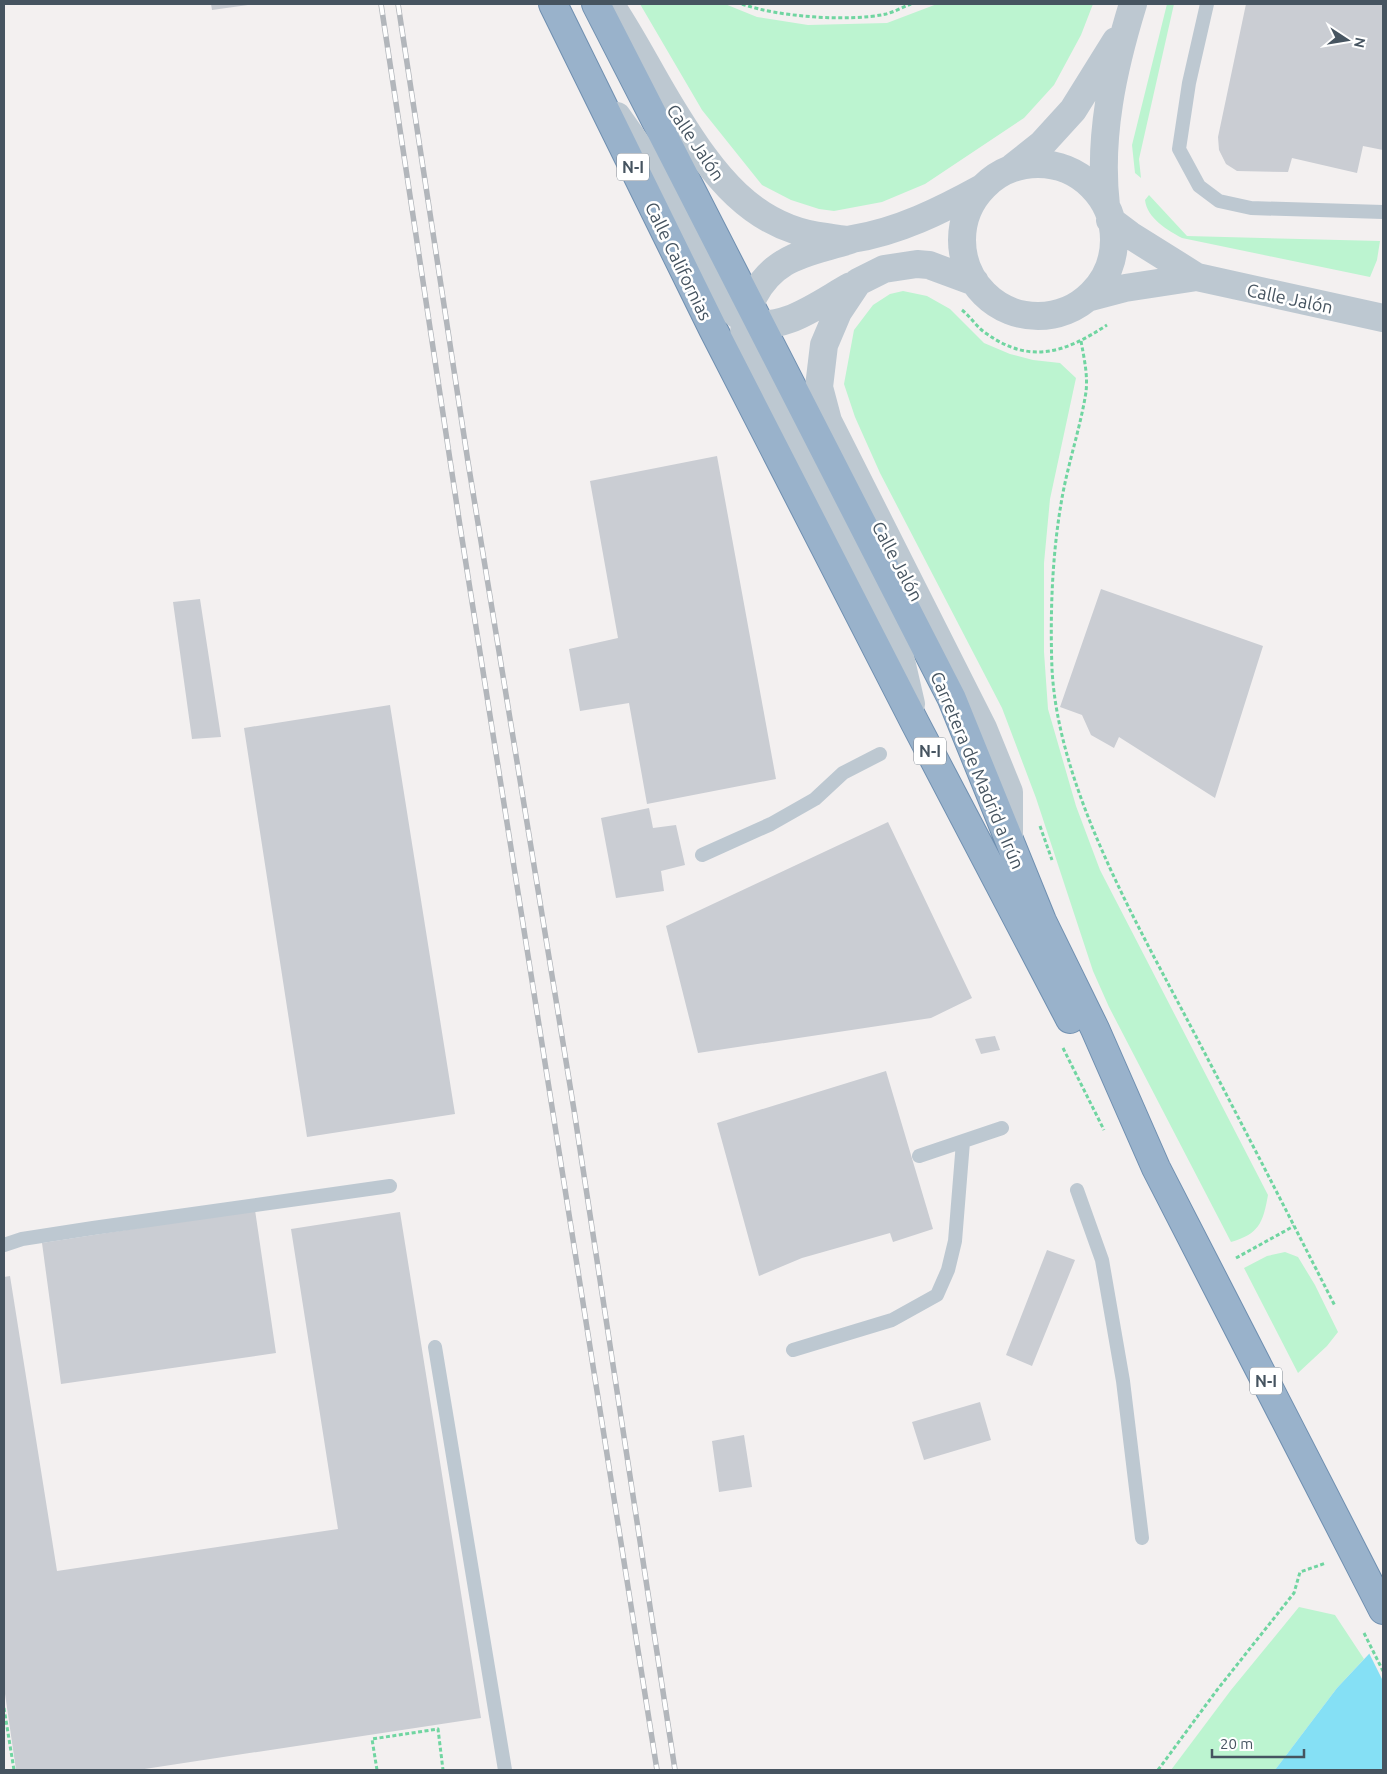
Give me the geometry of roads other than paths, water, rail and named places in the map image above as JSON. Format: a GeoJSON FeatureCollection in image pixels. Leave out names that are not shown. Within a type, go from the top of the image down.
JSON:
{"type":"FeatureCollection","features":[{"type":"Feature","properties":{"kind":"highway","name":"Calle Californias"},"geometry":{"type":"LineString","coordinates":[[553,4],[713,329]]}},
{"type":"Feature","properties":{"kind":"highway","name":"N-I"},"geometry":{"type":"LineString","coordinates":[[596,4],[752,317]]}},
{"type":"Feature","properties":{"kind":"highway","name":"Carretera de Madrid a Irún"},"geometry":{"type":"LineString","coordinates":[[752,317],[952,700],[983,771],[1009,842],[1042,921],[1095,1029],[1156,1168],[1379,1602]]}},
{"type":"Feature","properties":{"kind":"highway","name":"Carretera de Madrid a Irún"},"geometry":{"type":"LineString","coordinates":[[713,329],[915,723],[1100,1075],[1156,1168]]}},
{"type":"Feature","properties":{"kind":"street","name":"Calle Jalón"},"geometry":{"type":"LineString","coordinates":[[610,4],[675,115],[717,176],[731,191],[753,210],[786,228],[814,236],[850,240]]}},
{"type":"Feature","properties":{"kind":"street"},"geometry":{"type":"LineString","coordinates":[[1130,13],[1106,119],[1102,172],[1108,213],[1113,230],[1113,250],[1109,265],[1100,284],[1087,298],[1070,309],[1054,314],[1033,316],[1001,306],[988,298],[975,282],[966,265],[962,244],[964,222],[972,203],[982,188],[1042,144],[1073,110],[1130,13]]}},
{"type":"Feature","properties":{"kind":"street"},"geometry":{"type":"LineString","coordinates":[[584,69],[641,150],[713,288],[730,307],[752,317]]}},
{"type":"Feature","properties":{"kind":"street"},"geometry":{"type":"LineString","coordinates":[[1009,170],[1038,164],[1070,170],[1085,180],[1108,213]]}},
{"type":"Feature","properties":{"kind":"street","name":"Calle Jalón"},"geometry":{"type":"LineString","coordinates":[[975,282],[929,265],[917,264],[884,269],[797,316],[752,317],[772,272],[784,263],[801,255],[886,231],[937,213],[982,188]]}},
{"type":"Feature","properties":{"kind":"street","name":"Calle Jalón"},"geometry":{"type":"LineString","coordinates":[[1108,213],[1160,255],[1197,277],[1383,318]]}},
{"type":"Feature","properties":{"kind":"street","name":"Calle Jalón"},"geometry":{"type":"LineString","coordinates":[[1087,298],[1125,288],[1197,277]]}},
{"type":"Feature","properties":{"kind":"street","name":"Calle Jalón"},"geometry":{"type":"LineString","coordinates":[[858,282],[838,312],[824,345],[819,387],[828,421],[983,728],[1009,792],[1009,842]]}},
{"type":"Feature","properties":{"kind":"street","name":"Carretera de Madrid a Irún"},"geometry":{"type":"LineString","coordinates":[[752,317],[744,340],[754,368],[899,652],[915,723]]}},
{"type":"Feature","properties":{"kind":"lane"},"geometry":{"type":"LineString","coordinates":[[1207,4],[1189,83],[1180,149],[1199,186],[1219,201],[1251,208],[1383,212]]}},
{"type":"Feature","properties":{"kind":"lane"},"geometry":{"type":"LineString","coordinates":[[702,855],[771,824],[815,799],[843,773],[880,754]]}},
{"type":"Feature","properties":{"kind":"lane"},"geometry":{"type":"LineString","coordinates":[[919,1156],[1002,1128]]}},
{"type":"Feature","properties":{"kind":"lane"},"geometry":{"type":"LineString","coordinates":[[793,1350],[892,1320],[936,1294],[948,1270],[955,1241],[963,1142]]}},
{"type":"Feature","properties":{"kind":"lane"},"geometry":{"type":"LineString","coordinates":[[4,1245],[22,1239],[93,1228],[390,1186]]}},
{"type":"Feature","properties":{"kind":"lane"},"geometry":{"type":"LineString","coordinates":[[1077,1190],[1102,1260],[1123,1381],[1142,1538]]}},
{"type":"Feature","properties":{"kind":"lane"},"geometry":{"type":"LineString","coordinates":[[435,1347],[505,1770]]}},
{"type":"Feature","properties":{"kind":"water"},"geometry":{"type":"Polygon","coordinates":[[[1383,1639],[1383,1770],[1275,1770],[1337,1688],[1383,1639]]]}},
{"type":"Feature","properties":{"kind":"railway"},"geometry":{"type":"LineString","coordinates":[[381,4],[460,526],[657,1770]]}},
{"type":"Feature","properties":{"kind":"railway"},"geometry":{"type":"LineString","coordinates":[[398,4],[468,462],[574,1110],[675,1770]]}}]}
